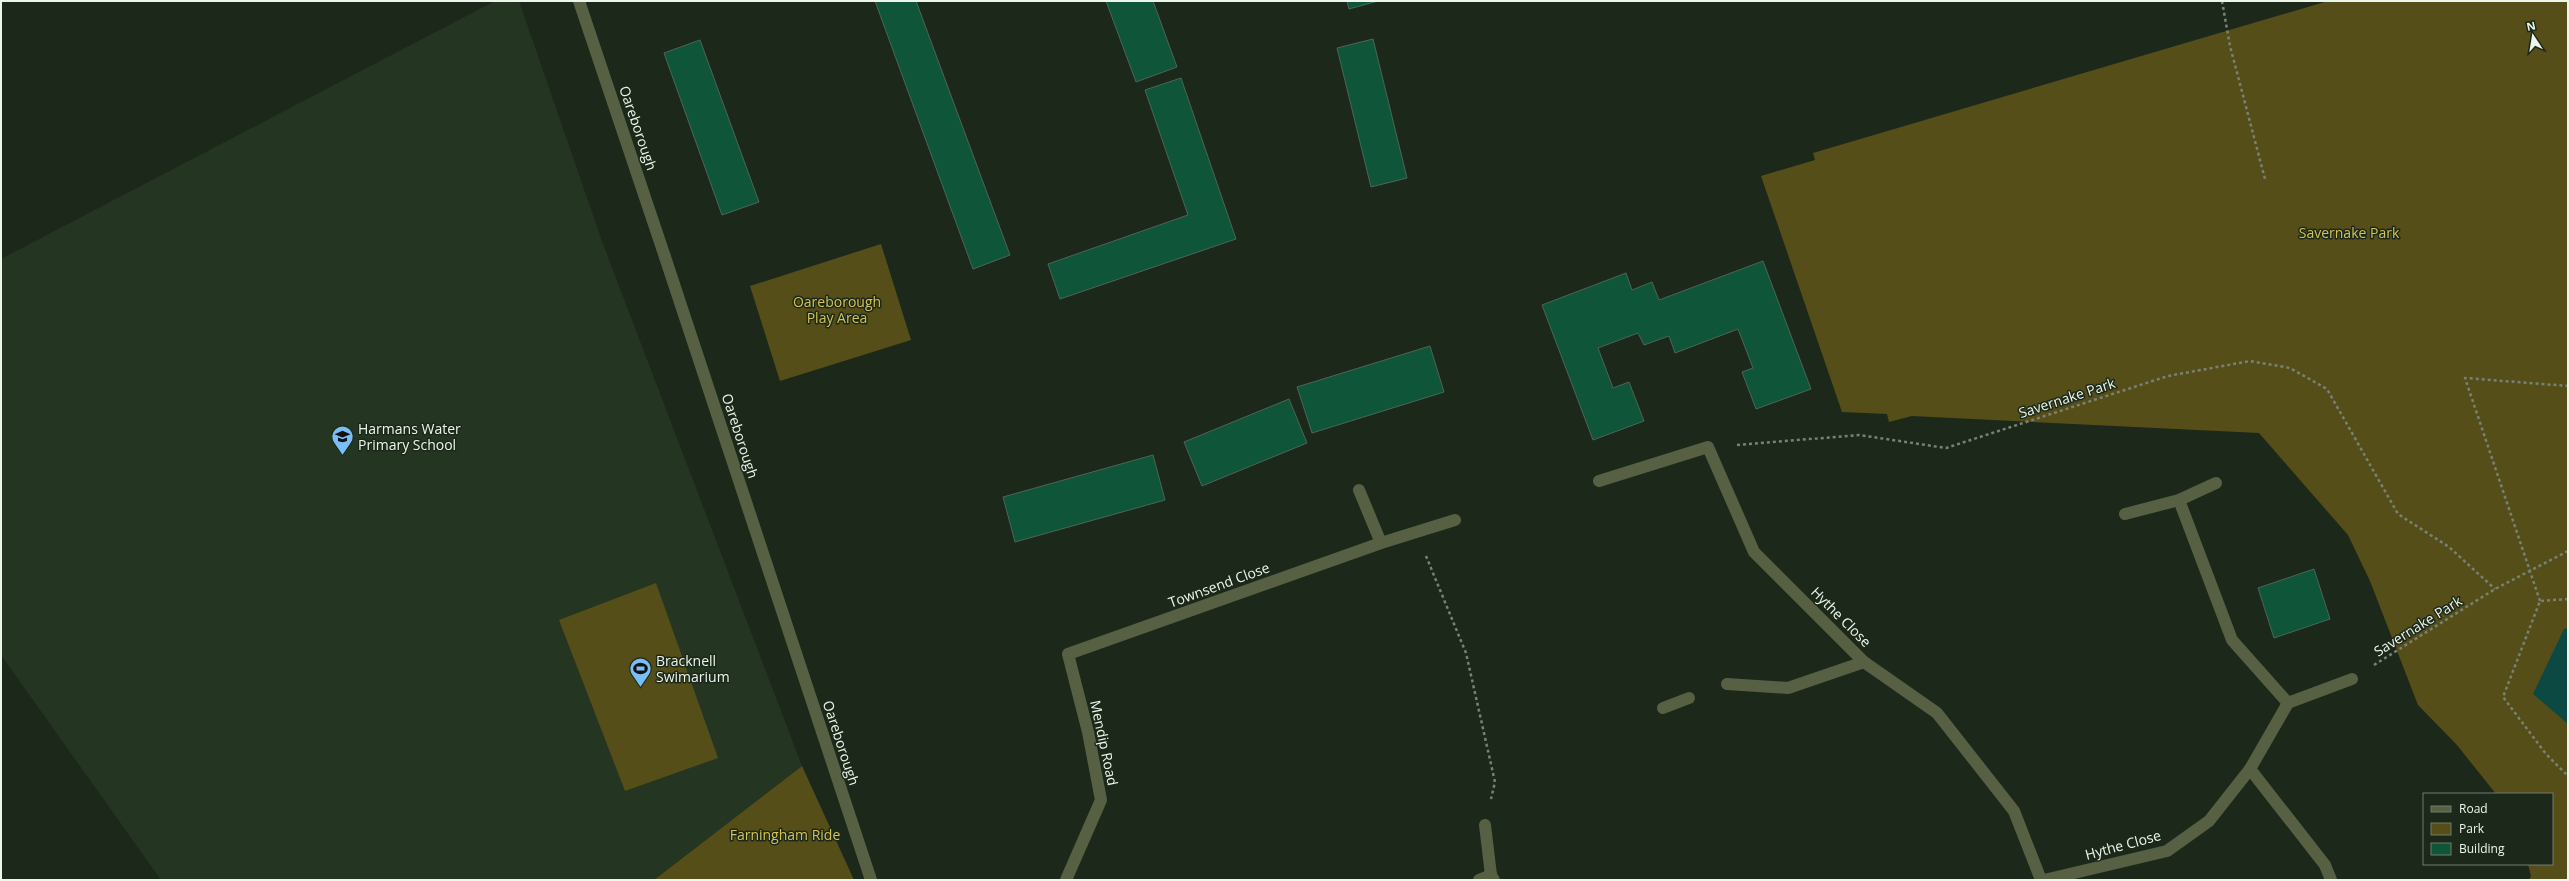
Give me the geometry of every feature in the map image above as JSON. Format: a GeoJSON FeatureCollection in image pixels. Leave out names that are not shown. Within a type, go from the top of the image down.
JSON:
{"type":"FeatureCollection","features":[{"type":"Feature","properties":{"kind":"street","name":"Oareborough"},"geometry":{"type":"LineString","coordinates":[[579,1],[871,880]]}},
{"type":"Feature","properties":{"kind":"street"},"geometry":{"type":"LineString","coordinates":[[1599,481],[1708,447]]}},
{"type":"Feature","properties":{"kind":"street","name":"Hythe Close"},"geometry":{"type":"LineString","coordinates":[[1708,447],[1754,552],[1864,662],[1937,713],[2014,811],[2042,880],[2167,850],[2209,821],[2250,769],[2288,703]]}},
{"type":"Feature","properties":{"kind":"street"},"geometry":{"type":"LineString","coordinates":[[2125,514],[2179,500],[2216,483]]}},
{"type":"Feature","properties":{"kind":"street"},"geometry":{"type":"LineString","coordinates":[[1359,490],[1381,544]]}},
{"type":"Feature","properties":{"kind":"street"},"geometry":{"type":"LineString","coordinates":[[2179,500],[2232,640],[2288,703],[2352,679]]}},
{"type":"Feature","properties":{"kind":"street","name":"Townsend Close"},"geometry":{"type":"LineString","coordinates":[[1068,654],[1381,544],[1455,520]]}},
{"type":"Feature","properties":{"kind":"street","name":"Mendip Road"},"geometry":{"type":"LineString","coordinates":[[1066,880],[1101,800],[1088,732],[1068,654]]}},
{"type":"Feature","properties":{"kind":"street"},"geometry":{"type":"LineString","coordinates":[[1727,684],[1788,688],[1864,662]]}},
{"type":"Feature","properties":{"kind":"street"},"geometry":{"type":"LineString","coordinates":[[1663,708],[1689,698]]}},
{"type":"Feature","properties":{"kind":"street"},"geometry":{"type":"LineString","coordinates":[[2250,769],[2325,865],[2331,880]]}},
{"type":"Feature","properties":{"kind":"street"},"geometry":{"type":"LineString","coordinates":[[1479,880],[1492,877],[1485,825]]}},
{"type":"Feature","properties":{"kind":"path"},"geometry":{"type":"LineString","coordinates":[[2222,1],[2230,46],[2265,179]]}},
{"type":"Feature","properties":{"kind":"path","name":"Savernake Park"},"geometry":{"type":"LineString","coordinates":[[1708,447],[1859,435],[1946,448],[2168,376],[2250,361],[2290,368],[2327,389],[2398,514],[2449,547],[2495,590]]}},
{"type":"Feature","properties":{"kind":"path"},"geometry":{"type":"LineString","coordinates":[[2568,386],[2465,378],[2532,572],[2540,602],[2503,697],[2546,754],[2568,776]]}},
{"type":"Feature","properties":{"kind":"path","name":"Savernake Park"},"geometry":{"type":"LineString","coordinates":[[2352,679],[2495,590],[2532,572],[2568,551]]}},
{"type":"Feature","properties":{"kind":"path"},"geometry":{"type":"LineString","coordinates":[[1426,554],[1466,653],[1495,782],[1485,825]]}},
{"type":"Feature","properties":{"kind":"path"},"geometry":{"type":"LineString","coordinates":[[2540,602],[2568,599]]}},
{"type":"Feature","properties":{"kind":"shaded area","name":"Harmans Water Primary School"},"geometry":{"type":"Polygon","coordinates":[[[495,1],[519,1],[603,244],[802,766],[654,880],[161,880],[1,655],[1,259],[495,1]]]}},
{"type":"Feature","properties":{"kind":"green space","name":"Savernake Park"},"geometry":{"type":"Polygon","coordinates":[[[2328,1],[2568,1],[2568,880],[2529,880],[2531,876],[2528,865],[2553,865],[2553,793],[2495,793],[2457,745],[2418,705],[2370,581],[2348,535],[2259,433],[1912,416],[1889,422],[1887,414],[1842,412],[1761,176],[1815,160],[1813,153],[2328,1]]]}},
{"type":"Feature","properties":{"kind":"green space","name":"Oareborough Play Area"},"geometry":{"type":"Polygon","coordinates":[[[881,244],[911,340],[780,381],[750,286],[881,244]]]}},
{"type":"Feature","properties":{"kind":"green space","name":"Bracknell Swimarium"},"geometry":{"type":"Polygon","coordinates":[[[656,583],[718,758],[625,791],[559,620],[656,583]]]}},
{"type":"Feature","properties":{"kind":"green space","name":"Farningham Ride"},"geometry":{"type":"Polygon","coordinates":[[[802,766],[854,880],[654,880],[802,766]]]}},
{"type":"Feature","properties":{"kind":"water"},"geometry":{"type":"Polygon","coordinates":[[[2568,628],[2568,724],[2533,694],[2564,629],[2568,628]]]}},
{"type":"Feature","properties":{"kind":"building"},"geometry":{"type":"Polygon","coordinates":[[[875,1],[916,1],[1010,255],[973,269],[875,1]]]}},
{"type":"Feature","properties":{"kind":"building"},"geometry":{"type":"Polygon","coordinates":[[[1106,1],[1153,1],[1177,67],[1136,82],[1106,1]]]}},
{"type":"Feature","properties":{"kind":"building"},"geometry":{"type":"Polygon","coordinates":[[[1347,1],[1378,1],[1349,9],[1347,1]]]}},
{"type":"Feature","properties":{"kind":"building"},"geometry":{"type":"Polygon","coordinates":[[[1373,39],[1407,178],[1371,187],[1337,48],[1373,39]]]}},
{"type":"Feature","properties":{"kind":"building"},"geometry":{"type":"Polygon","coordinates":[[[700,40],[759,202],[722,215],[664,53],[700,40]]]}},
{"type":"Feature","properties":{"kind":"building"},"geometry":{"type":"Polygon","coordinates":[[[1181,78],[1236,239],[1060,299],[1048,264],[1188,215],[1145,90],[1181,78]]]}},
{"type":"Feature","properties":{"kind":"building"},"geometry":{"type":"Polygon","coordinates":[[[1763,261],[1811,389],[1756,409],[1742,372],[1753,368],[1738,329],[1675,353],[1669,336],[1644,345],[1638,333],[1598,348],[1613,388],[1629,382],[1644,421],[1593,440],[1542,305],[1626,273],[1632,290],[1652,282],[1659,300],[1763,261]]]}},
{"type":"Feature","properties":{"kind":"building"},"geometry":{"type":"Polygon","coordinates":[[[1430,346],[1444,392],[1312,433],[1297,387],[1430,346]]]}},
{"type":"Feature","properties":{"kind":"building"},"geometry":{"type":"Polygon","coordinates":[[[1289,399],[1307,443],[1202,486],[1184,442],[1289,399]]]}},
{"type":"Feature","properties":{"kind":"building"},"geometry":{"type":"Polygon","coordinates":[[[1153,455],[1165,500],[1015,542],[1003,497],[1153,455]]]}},
{"type":"Feature","properties":{"kind":"building"},"geometry":{"type":"Polygon","coordinates":[[[2314,569],[2330,619],[2274,638],[2258,588],[2314,569]]]}},
{"type":"Feature","properties":{"kind":"place","name":"Harmans Water Primary School"},"geometry":{"type":"Point","coordinates":[343,456]}},
{"type":"Feature","properties":{"kind":"place","name":"Bracknell Swimarium"},"geometry":{"type":"Point","coordinates":[640,688]}}]}
